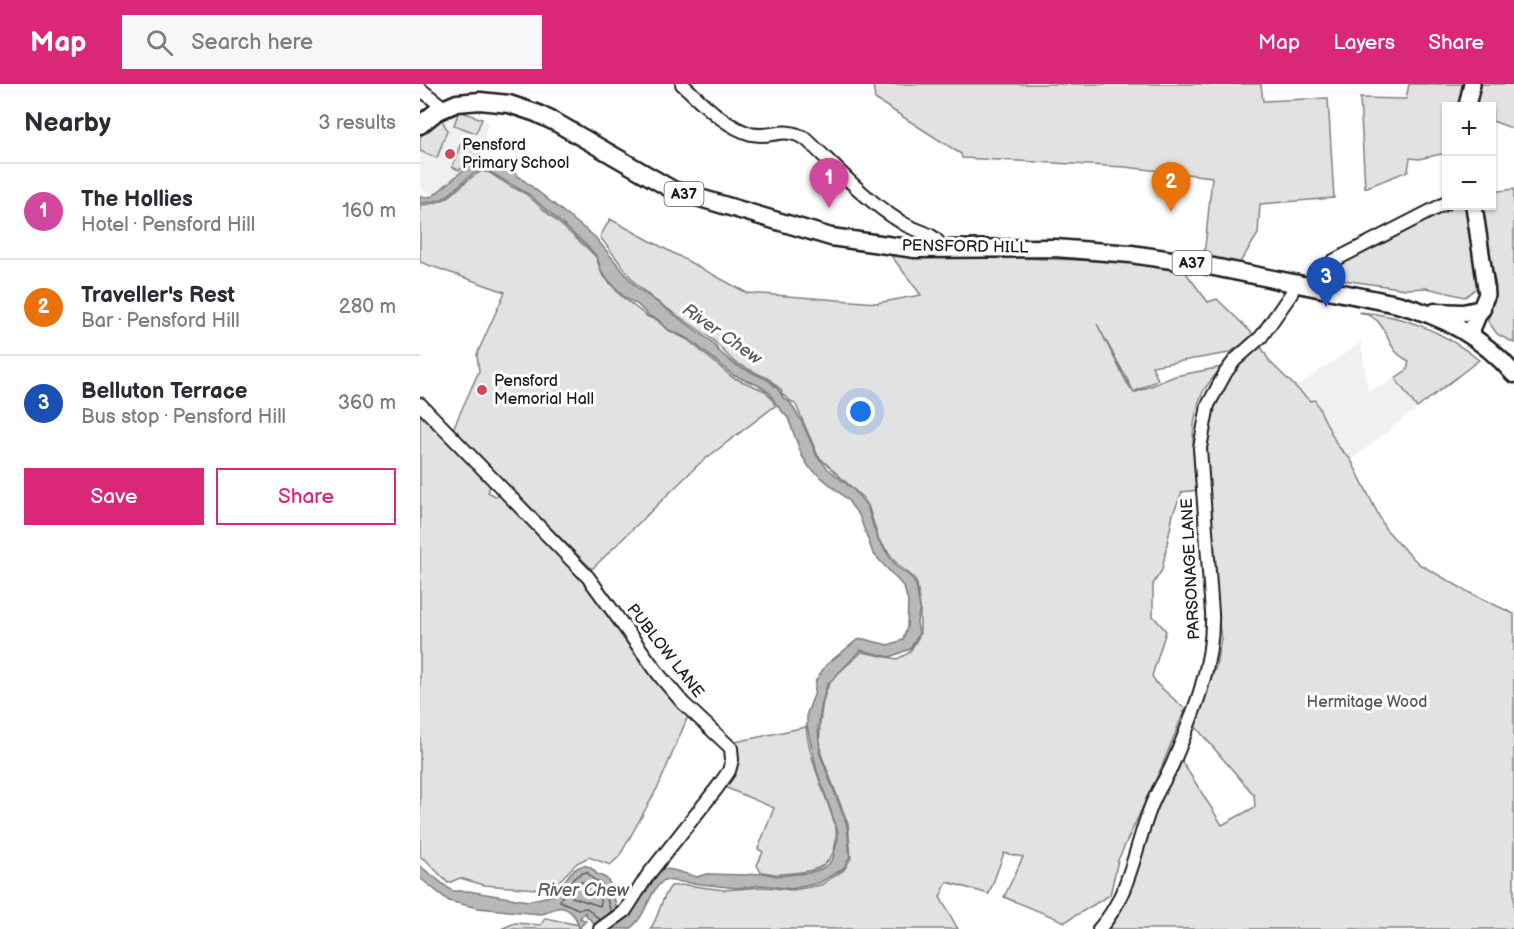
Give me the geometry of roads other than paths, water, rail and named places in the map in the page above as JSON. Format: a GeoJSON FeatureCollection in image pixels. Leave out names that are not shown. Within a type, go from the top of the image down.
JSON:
{"type":"FeatureCollection","features":[{"type":"Feature","properties":{"kind":"highway","name":"PENSFORD HILL"},"geometry":{"type":"LineString","coordinates":[[443,107],[457,102],[470,101],[509,104],[536,113],[653,179],[693,197],[831,237],[906,248],[1055,248],[1109,252],[1199,264],[1294,285],[1383,301],[1428,313],[1470,334]]}},
{"type":"Feature","properties":{"kind":"highway","name":"A37"},"geometry":{"type":"LineString","coordinates":[[420,125],[443,107]]}},
{"type":"Feature","properties":{"kind":"highway"},"geometry":{"type":"LineString","coordinates":[[1428,313],[1468,313],[1482,309]]}},
{"type":"Feature","properties":{"kind":"highway","name":"A37"},"geometry":{"type":"LineString","coordinates":[[1470,334],[1490,349],[1514,374]]}},
{"type":"Feature","properties":{"kind":"main road"},"geometry":{"type":"LineString","coordinates":[[1468,102],[1472,84]]}},
{"type":"Feature","properties":{"kind":"main road"},"geometry":{"type":"LineString","coordinates":[[1470,334],[1486,300],[1488,287],[1475,210]]}},
{"type":"Feature","properties":{"kind":"street"},"geometry":{"type":"LineString","coordinates":[[685,85],[724,120],[740,130],[753,134],[785,131],[796,133],[806,139],[869,198],[901,222],[935,237],[942,249]]}},
{"type":"Feature","properties":{"kind":"street"},"geometry":{"type":"LineString","coordinates":[[420,89],[443,107]]}},
{"type":"Feature","properties":{"kind":"street"},"geometry":{"type":"LineString","coordinates":[[1318,274],[1333,261],[1442,205]]}},
{"type":"Feature","properties":{"kind":"street","name":"PARSONAGE LANE"},"geometry":{"type":"LineString","coordinates":[[1099,929],[1117,906],[1152,803],[1173,764],[1210,660],[1213,637],[1200,448],[1208,405],[1226,372],[1235,360],[1261,337],[1291,294],[1294,285]]}},
{"type":"Feature","properties":{"kind":"street","name":"PUBLOW LANE"},"geometry":{"type":"LineString","coordinates":[[420,404],[588,577],[660,676],[683,702],[731,748],[732,760],[729,771],[648,875],[625,911],[600,929]]}},
{"type":"Feature","properties":{"kind":"water","name":"River Chew"},"geometry":{"type":"Polygon","coordinates":[[[485,160],[507,167],[595,237],[636,287],[712,342],[734,364],[768,380],[778,389],[784,399],[790,402],[802,422],[817,456],[828,469],[853,489],[867,506],[877,538],[896,566],[911,577],[916,585],[920,608],[917,622],[919,634],[910,649],[890,657],[861,650],[827,685],[818,727],[820,754],[847,825],[850,856],[843,869],[819,883],[791,889],[763,885],[737,888],[664,880],[654,891],[636,924],[630,929],[599,929],[585,912],[580,918],[586,921],[579,928],[574,915],[563,908],[540,914],[478,908],[449,901],[420,878],[420,866],[452,891],[468,891],[528,901],[554,895],[571,872],[586,866],[609,882],[619,920],[637,903],[658,868],[697,877],[706,874],[764,873],[777,876],[808,873],[821,869],[833,858],[838,838],[817,771],[807,726],[807,713],[814,695],[816,680],[826,665],[857,640],[864,639],[888,645],[903,640],[907,627],[908,602],[904,587],[873,553],[859,515],[848,500],[809,467],[802,456],[788,418],[770,393],[758,385],[733,375],[689,339],[669,330],[638,305],[624,297],[602,273],[597,257],[588,247],[530,195],[490,172],[481,169],[440,200],[420,203],[420,196],[433,196],[474,161],[485,160]]]}},
{"type":"Feature","properties":{"kind":"place","name":"Pensford Primary School"},"geometry":{"type":"Point","coordinates":[450,154]}},
{"type":"Feature","properties":{"kind":"place","name":"The Hollies"},"geometry":{"type":"Point","coordinates":[829,208]}},
{"type":"Feature","properties":{"kind":"place","name":"Traveller's Rest"},"geometry":{"type":"Point","coordinates":[1171,212]}},
{"type":"Feature","properties":{"kind":"place","name":"Belluton Terrace"},"geometry":{"type":"Point","coordinates":[1326,307]}},
{"type":"Feature","properties":{"kind":"place","name":"Pensford Memorial Hall"},"geometry":{"type":"Point","coordinates":[482,390]}},
{"type":"Feature","properties":{"kind":"park label","name":"Hermitage Wood"},"geometry":{"type":"Point","coordinates":[1367,702]}}]}
